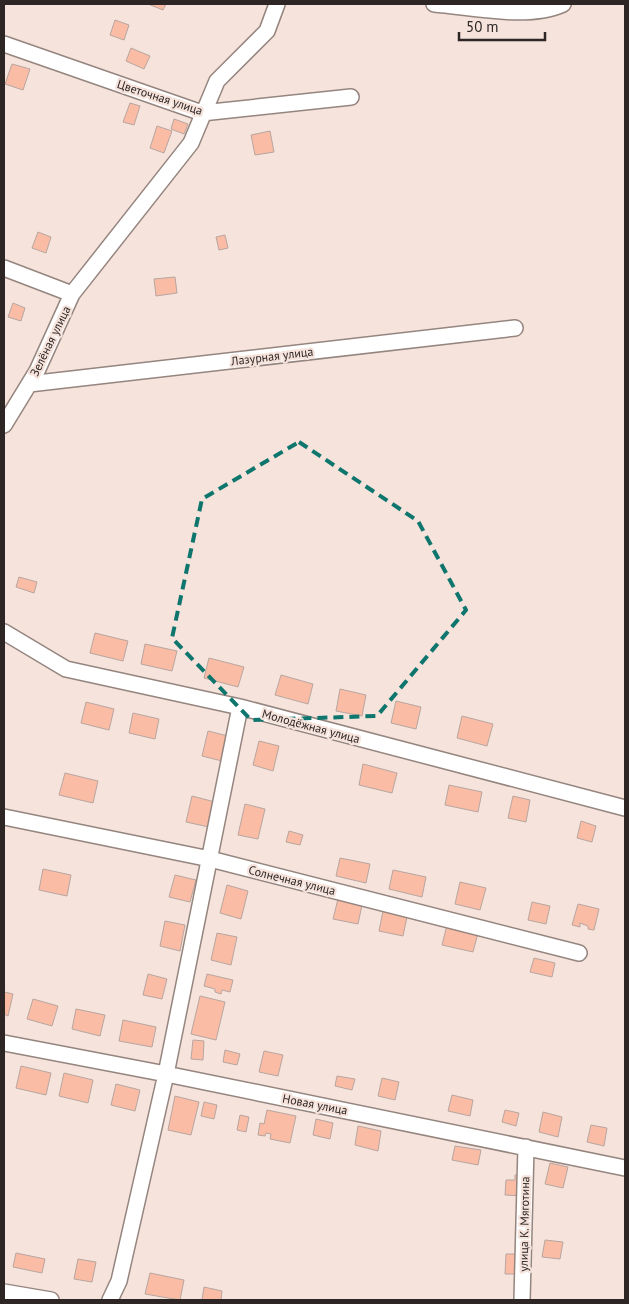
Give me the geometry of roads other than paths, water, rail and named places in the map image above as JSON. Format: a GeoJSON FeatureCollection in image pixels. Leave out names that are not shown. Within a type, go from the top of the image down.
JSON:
{"type":"FeatureCollection","features":[{"type":"Feature","properties":{"kind":"street"},"geometry":{"type":"LineString","coordinates":[[72,294],[191,143],[217,81],[267,31],[277,4]]}},
{"type":"Feature","properties":{"kind":"street"},"geometry":{"type":"LineString","coordinates":[[434,4],[528,13],[563,4]]}},
{"type":"Feature","properties":{"kind":"street","name":"Цветочная улица"},"geometry":{"type":"LineString","coordinates":[[4,44],[202,113],[351,97]]}},
{"type":"Feature","properties":{"kind":"street","name":"Зелёная улица"},"geometry":{"type":"LineString","coordinates":[[4,268],[72,294],[37,371],[4,425]]}},
{"type":"Feature","properties":{"kind":"street","name":"Лазурная улица"},"geometry":{"type":"LineString","coordinates":[[29,384],[515,328]]}},
{"type":"Feature","properties":{"kind":"street","name":"Молодёжная улица"},"geometry":{"type":"LineString","coordinates":[[4,632],[66,669],[240,708],[625,808]]}},
{"type":"Feature","properties":{"kind":"street"},"geometry":{"type":"LineString","coordinates":[[110,1300],[119,1281],[166,1074],[240,708]]}},
{"type":"Feature","properties":{"kind":"street","name":"Солнечная улица"},"geometry":{"type":"LineString","coordinates":[[4,817],[210,859],[579,953]]}},
{"type":"Feature","properties":{"kind":"street","name":"Новая улица"},"geometry":{"type":"LineString","coordinates":[[4,1043],[166,1074],[625,1168]]}},
{"type":"Feature","properties":{"kind":"street","name":"улица К. Мяготина"},"geometry":{"type":"LineString","coordinates":[[522,1300],[526,1147]]}},
{"type":"Feature","properties":{"kind":"street"},"geometry":{"type":"LineString","coordinates":[[4,1292],[51,1300]]}}]}
